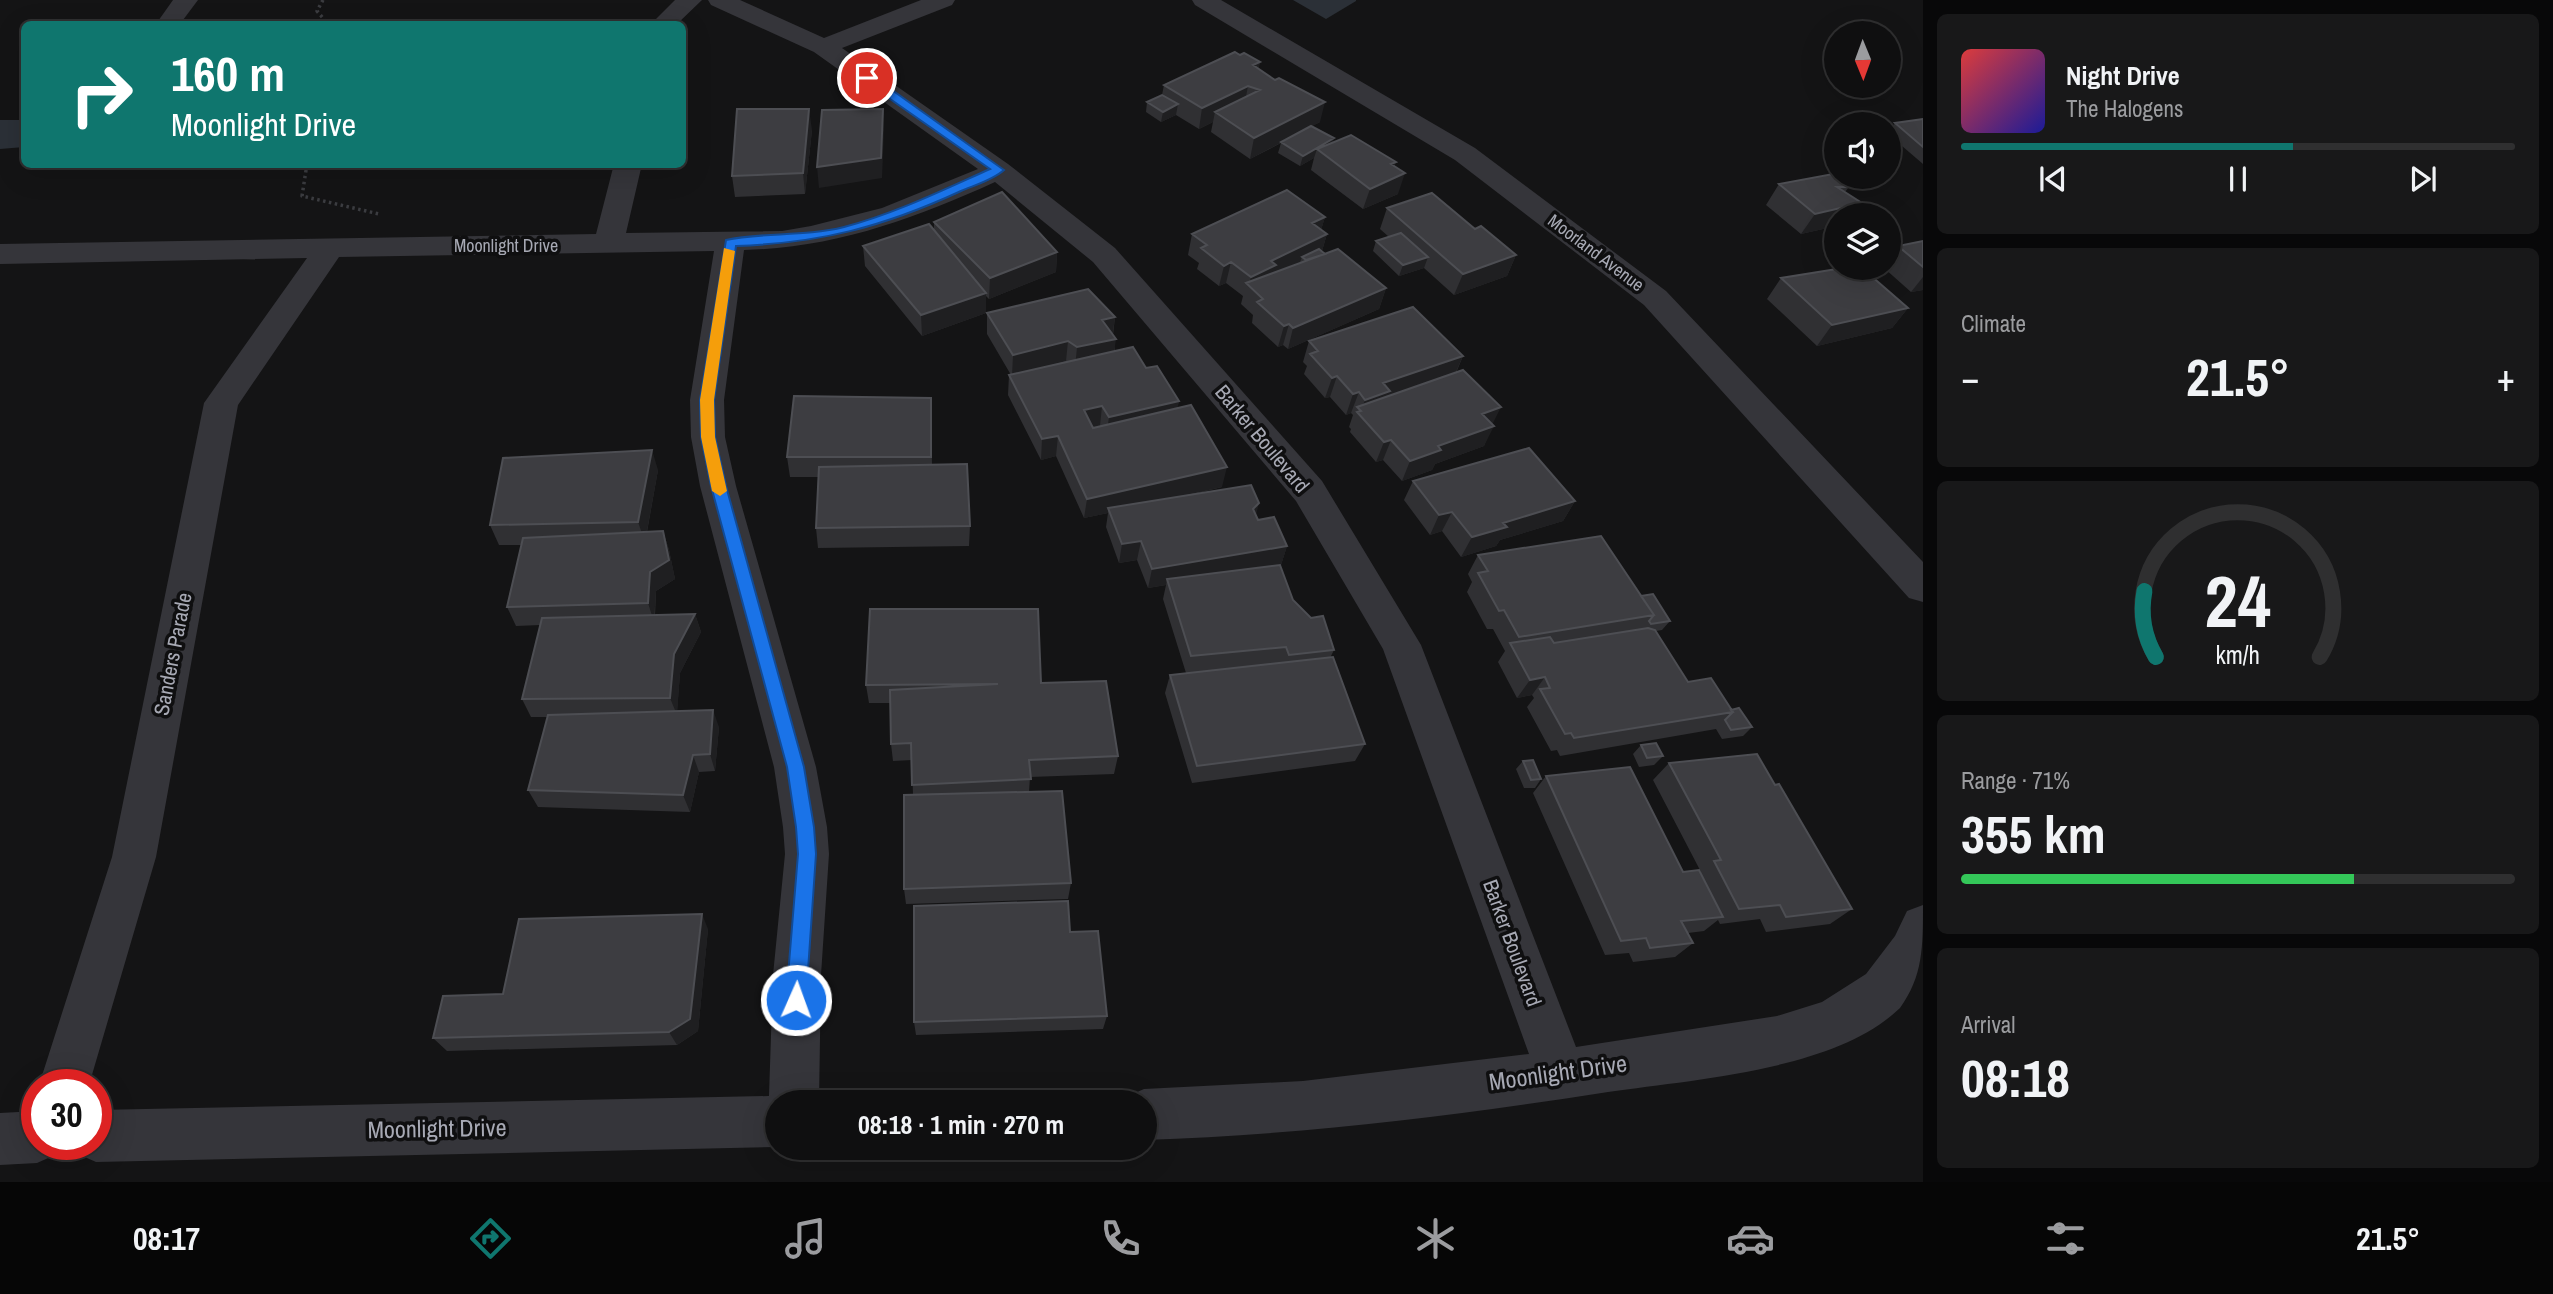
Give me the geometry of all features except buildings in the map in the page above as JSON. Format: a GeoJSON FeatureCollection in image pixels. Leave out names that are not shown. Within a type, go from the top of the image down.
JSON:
{"type":"FeatureCollection","features":[{"type":"Feature","properties":{"kind":"street"},"geometry":{"type":"LineString","coordinates":[[170,21],[186,0]]}},
{"type":"Feature","properties":{"kind":"street"},"geometry":{"type":"LineString","coordinates":[[666,21],[690,0]]}},
{"type":"Feature","properties":{"kind":"street","name":"Barker Boulevard"},"geometry":{"type":"LineString","coordinates":[[720,0],[823,47],[998,170],[1104,255],[1309,491],[1401,645],[1561,1073]]}},
{"type":"Feature","properties":{"kind":"street"},"geometry":{"type":"LineString","coordinates":[[823,47],[943,0]]}},
{"type":"Feature","properties":{"kind":"street","name":"Moorland Avenue"},"geometry":{"type":"LineString","coordinates":[[1204,0],[1465,154],[1655,298],[1923,587]]}},
{"type":"Feature","properties":{"kind":"street"},"geometry":{"type":"LineString","coordinates":[[608,245],[627,168]]}},
{"type":"Feature","properties":{"kind":"street","name":"Moonlight Drive"},"geometry":{"type":"LineString","coordinates":[[0,254],[782,240],[846,230],[929,201],[998,170]]}},
{"type":"Feature","properties":{"kind":"street"},"geometry":{"type":"LineString","coordinates":[[730,243],[707,400],[708,437],[722,500],[795,767],[805,827],[807,854],[797,975],[794,1090]]}},
{"type":"Feature","properties":{"kind":"street","name":"Sanders Parade"},"geometry":{"type":"LineString","coordinates":[[69,1069],[134,857],[221,403],[331,247]]}},
{"type":"Feature","properties":{"kind":"street","name":"Moonlight Drive"},"geometry":{"type":"LineString","coordinates":[[1157,1115],[1216,1114],[1336,1102],[1561,1073],[1777,1041],[1822,1029],[1854,1014],[1884,992],[1914,951],[1923,927]]}},
{"type":"Feature","properties":{"kind":"street","name":"Moonlight Drive"},"geometry":{"type":"LineString","coordinates":[[112,1136],[765,1122]]}},
{"type":"Feature","properties":{"kind":"street"},"geometry":{"type":"LineString","coordinates":[[0,1139],[21,1138]]}},
{"type":"Feature","properties":{"kind":"path"},"geometry":{"type":"LineString","coordinates":[[323,0],[317,11],[325,21]]}},
{"type":"Feature","properties":{"kind":"path"},"geometry":{"type":"LineString","coordinates":[[306,168],[302,196],[413,221],[418,228],[411,247]]}},
{"type":"Feature","properties":{"kind":"shaded area"},"geometry":{"type":"Polygon","coordinates":[[[1293,0],[1356,0],[1356,1],[1326,19],[1293,0]]]}},
{"type":"Feature","properties":{"kind":"shaded area"},"geometry":{"type":"Polygon","coordinates":[[[0,120],[21,120],[21,147],[0,149],[0,120]]]}},
{"type":"Feature","properties":{"kind":"slow traffic"},"geometry":{"type":"LineString","coordinates":[[720,491],[708,437],[707,400],[729,251]]}},
{"type":"Feature","properties":{"kind":"route"},"geometry":{"type":"LineString","coordinates":[[796,1000],[807,854],[805,827],[795,767],[708,437],[707,400],[730,243],[782,240],[846,230],[929,201],[998,170],[867,78]]}}]}
